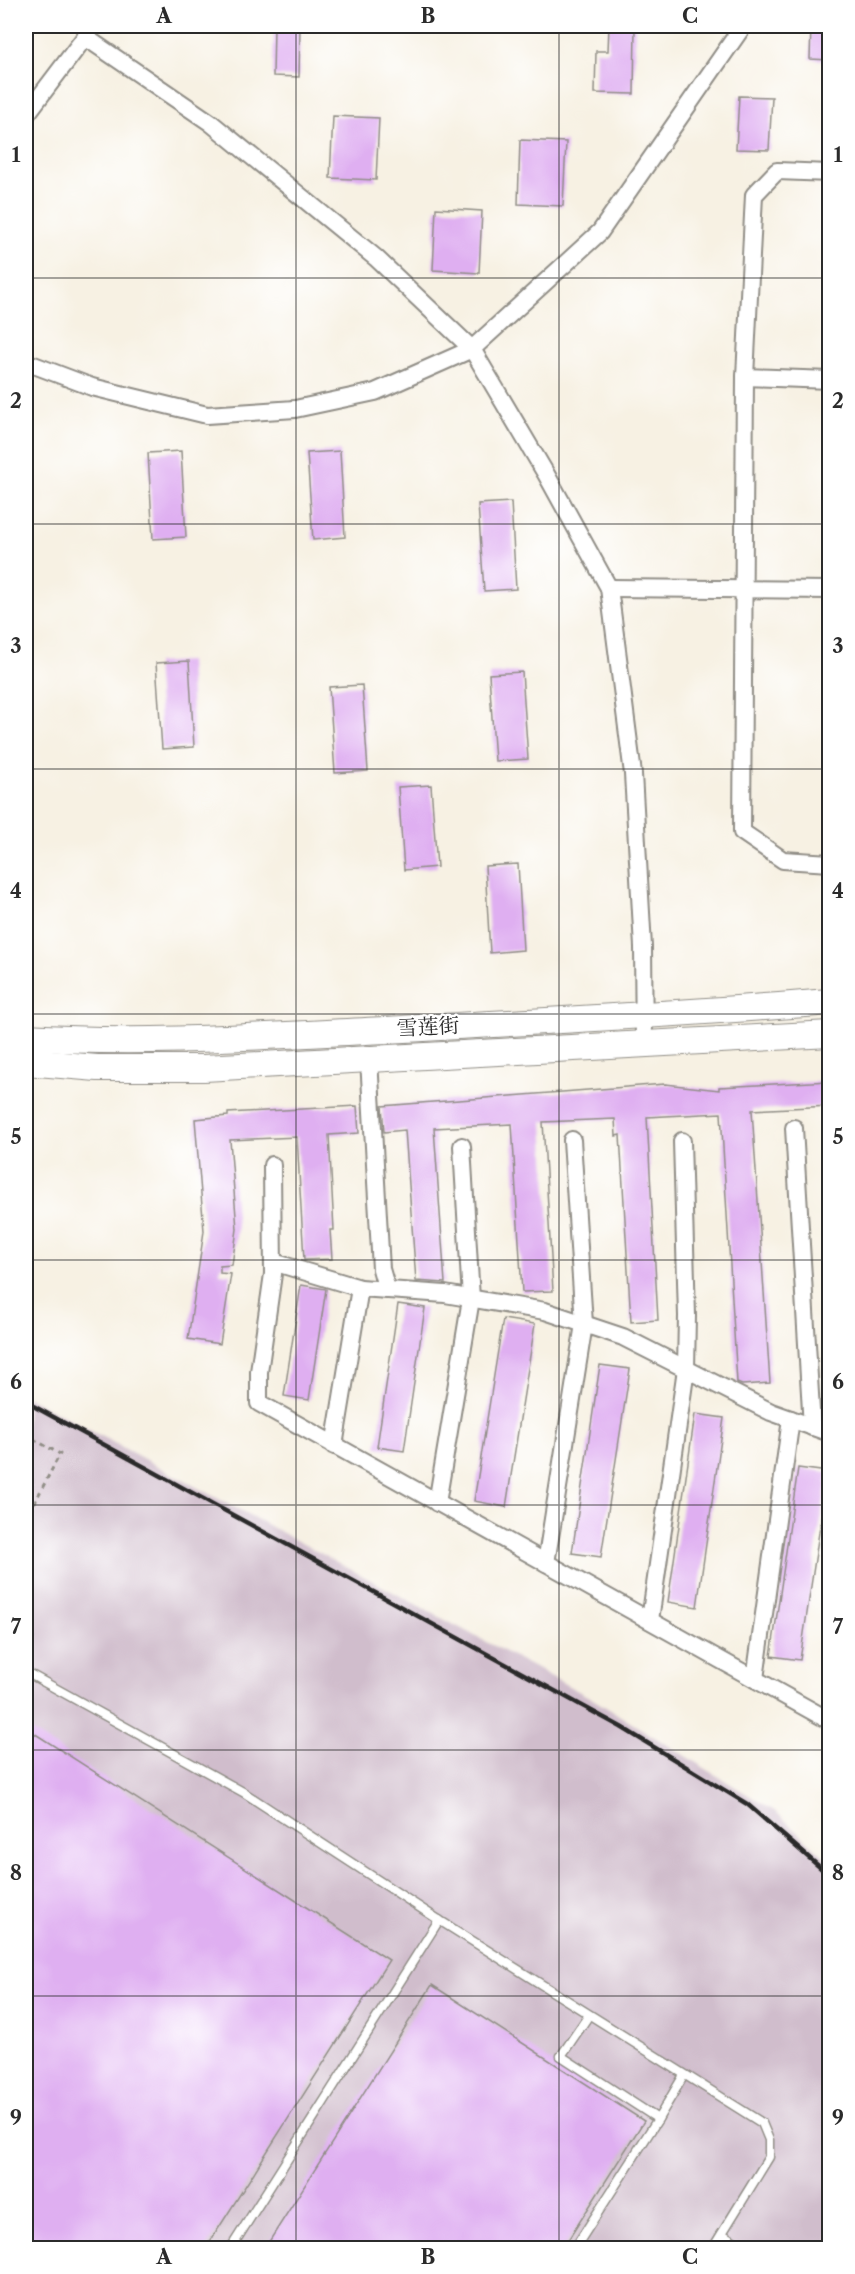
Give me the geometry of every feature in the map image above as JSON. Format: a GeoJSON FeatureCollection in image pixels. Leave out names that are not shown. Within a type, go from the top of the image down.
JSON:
{"type":"FeatureCollection","features":[{"type":"Feature","properties":{"kind":"main road","name":"雪莲街"},"geometry":{"type":"LineString","coordinates":[[26,1037],[100,1042],[207,1039],[644,1016],[830,1002]]}},
{"type":"Feature","properties":{"kind":"main road","name":"雪莲街"},"geometry":{"type":"LineString","coordinates":[[26,1062],[97,1068],[180,1068],[830,1034]]}},
{"type":"Feature","properties":{"kind":"street"},"geometry":{"type":"LineString","coordinates":[[26,362],[92,387],[207,416],[295,409],[375,392],[472,349],[600,232],[743,26]]}},
{"type":"Feature","properties":{"kind":"street"},"geometry":{"type":"LineString","coordinates":[[26,115],[85,37],[211,123],[376,258],[472,349],[546,474],[609,588],[633,774],[644,1045]]}},
{"type":"Feature","properties":{"kind":"street"},"geometry":{"type":"LineString","coordinates":[[830,173],[777,171],[754,195],[745,377],[742,832],[783,860],[830,863]]}},
{"type":"Feature","properties":{"kind":"street"},"geometry":{"type":"LineString","coordinates":[[745,377],[830,380]]}},
{"type":"Feature","properties":{"kind":"street"},"geometry":{"type":"LineString","coordinates":[[609,588],[830,590]]}},
{"type":"Feature","properties":{"kind":"street"},"geometry":{"type":"LineString","coordinates":[[369,1059],[381,1269],[387,1290]]}},
{"type":"Feature","properties":{"kind":"street"},"geometry":{"type":"LineString","coordinates":[[794,1128],[812,1426]]}},
{"type":"Feature","properties":{"kind":"street"},"geometry":{"type":"LineString","coordinates":[[546,1563],[584,1324],[572,1140]]}},
{"type":"Feature","properties":{"kind":"street"},"geometry":{"type":"LineString","coordinates":[[650,1620],[686,1369],[687,1316],[682,1141]]}},
{"type":"Feature","properties":{"kind":"street"},"geometry":{"type":"LineString","coordinates":[[437,1503],[471,1299],[462,1146]]}},
{"type":"Feature","properties":{"kind":"street"},"geometry":{"type":"LineString","coordinates":[[272,1165],[273,1262],[259,1372],[259,1403],[830,1721]]}},
{"type":"Feature","properties":{"kind":"street"},"geometry":{"type":"LineString","coordinates":[[273,1262],[360,1288],[471,1299],[545,1311],[623,1337],[771,1412],[830,1433]]}},
{"type":"Feature","properties":{"kind":"street"},"geometry":{"type":"LineString","coordinates":[[334,1446],[360,1288]]}},
{"type":"Feature","properties":{"kind":"street"},"geometry":{"type":"LineString","coordinates":[[755,1679],[791,1419]]}},
{"type":"Feature","properties":{"kind":"lane"},"geometry":{"type":"LineString","coordinates":[[26,1672],[243,1792],[439,1920],[762,2123],[769,2140],[769,2157],[713,2248]]}},
{"type":"Feature","properties":{"kind":"lane"},"geometry":{"type":"LineString","coordinates":[[231,2248],[439,1920]]}},
{"type":"Feature","properties":{"kind":"lane"},"geometry":{"type":"LineString","coordinates":[[588,2015],[561,2056],[658,2119]]}},
{"type":"Feature","properties":{"kind":"lane"},"geometry":{"type":"LineString","coordinates":[[575,2248],[684,2075]]}},
{"type":"Feature","properties":{"kind":"lane"},"geometry":{"type":"LineString","coordinates":[[722,2234],[745,2248]]}},
{"type":"Feature","properties":{"kind":"path"},"geometry":{"type":"LineString","coordinates":[[26,1435],[60,1454],[26,1519]]}},
{"type":"Feature","properties":{"kind":"path"},"geometry":{"type":"LineString","coordinates":[[26,1634],[34,1639]]}},
{"type":"Feature","properties":{"kind":"shaded area"},"geometry":{"type":"Polygon","coordinates":[[[26,1396],[591,1698],[776,1812],[829,1861],[829,2248],[26,2248],[26,1396]]]}},
{"type":"Feature","properties":{"kind":"building"},"geometry":{"type":"Polygon","coordinates":[[[274,26],[300,26],[299,77],[273,76],[274,26]]]}},
{"type":"Feature","properties":{"kind":"building"},"geometry":{"type":"Polygon","coordinates":[[[609,26],[635,26],[634,94],[595,93],[596,51],[608,51],[609,26]]]}},
{"type":"Feature","properties":{"kind":"building"},"geometry":{"type":"Polygon","coordinates":[[[811,26],[830,26],[830,60],[810,59],[811,26]]]}},
{"type":"Feature","properties":{"kind":"building"},"geometry":{"type":"Polygon","coordinates":[[[739,96],[772,97],[769,150],[736,149],[739,96]]]}},
{"type":"Feature","properties":{"kind":"building"},"geometry":{"type":"Polygon","coordinates":[[[333,116],[379,118],[376,180],[330,178],[333,116]]]}},
{"type":"Feature","properties":{"kind":"building"},"geometry":{"type":"Polygon","coordinates":[[[520,140],[566,142],[563,206],[518,204],[520,140]]]}},
{"type":"Feature","properties":{"kind":"building"},"geometry":{"type":"Polygon","coordinates":[[[436,208],[482,211],[479,273],[433,270],[436,208]]]}},
{"type":"Feature","properties":{"kind":"building"},"geometry":{"type":"Polygon","coordinates":[[[181,451],[186,537],[153,539],[148,453],[181,451]]]}},
{"type":"Feature","properties":{"kind":"building"},"geometry":{"type":"Polygon","coordinates":[[[340,451],[345,537],[313,540],[307,453],[340,451]]]}},
{"type":"Feature","properties":{"kind":"building"},"geometry":{"type":"Polygon","coordinates":[[[511,502],[516,589],[484,591],[478,504],[511,502]]]}},
{"type":"Feature","properties":{"kind":"building"},"geometry":{"type":"Polygon","coordinates":[[[189,661],[194,747],[162,749],[156,663],[189,661]]]}},
{"type":"Feature","properties":{"kind":"building"},"geometry":{"type":"Polygon","coordinates":[[[522,672],[528,759],[495,761],[489,674],[522,672]]]}},
{"type":"Feature","properties":{"kind":"building"},"geometry":{"type":"Polygon","coordinates":[[[362,685],[368,771],[335,773],[329,687],[362,685]]]}},
{"type":"Feature","properties":{"kind":"building"},"geometry":{"type":"Polygon","coordinates":[[[431,785],[437,867],[404,870],[398,787],[431,785]]]}},
{"type":"Feature","properties":{"kind":"building"},"geometry":{"type":"Polygon","coordinates":[[[518,864],[523,950],[490,953],[485,866],[518,864]]]}},
{"type":"Feature","properties":{"kind":"building"},"geometry":{"type":"Polygon","coordinates":[[[830,1081],[830,1106],[752,1110],[770,1383],[742,1385],[737,1383],[721,1113],[647,1117],[658,1320],[631,1322],[620,1135],[616,1136],[615,1119],[543,1122],[553,1291],[522,1292],[512,1124],[434,1128],[445,1283],[416,1281],[405,1130],[384,1132],[382,1106],[665,1084],[719,1090],[719,1087],[830,1081]]]}},
{"type":"Feature","properties":{"kind":"building"},"geometry":{"type":"Polygon","coordinates":[[[357,1106],[359,1133],[329,1135],[334,1230],[330,1230],[332,1259],[304,1260],[297,1137],[230,1140],[237,1229],[232,1265],[220,1266],[220,1273],[231,1274],[220,1344],[188,1339],[204,1231],[195,1119],[228,1116],[228,1113],[357,1106]]]}},
{"type":"Feature","properties":{"kind":"building"},"geometry":{"type":"Polygon","coordinates":[[[301,1285],[326,1289],[309,1400],[284,1396],[301,1285]]]}},
{"type":"Feature","properties":{"kind":"building"},"geometry":{"type":"Polygon","coordinates":[[[398,1304],[425,1308],[404,1451],[377,1447],[398,1304]]]}},
{"type":"Feature","properties":{"kind":"building"},"geometry":{"type":"Polygon","coordinates":[[[503,1319],[535,1324],[506,1507],[474,1501],[503,1319]]]}},
{"type":"Feature","properties":{"kind":"building"},"geometry":{"type":"Polygon","coordinates":[[[600,1365],[630,1369],[601,1557],[572,1553],[600,1365]]]}},
{"type":"Feature","properties":{"kind":"building"},"geometry":{"type":"Polygon","coordinates":[[[695,1414],[724,1418],[697,1607],[668,1602],[695,1414]]]}},
{"type":"Feature","properties":{"kind":"building"},"geometry":{"type":"Polygon","coordinates":[[[798,1468],[828,1472],[800,1660],[771,1656],[798,1468]]]}},
{"type":"Feature","properties":{"kind":"building"},"geometry":{"type":"Polygon","coordinates":[[[26,1728],[389,1960],[206,2248],[26,2248],[26,1728]]]}},
{"type":"Feature","properties":{"kind":"building"},"geometry":{"type":"Polygon","coordinates":[[[432,1985],[644,2121],[563,2248],[265,2248],[432,1985]]]}},
{"type":"Feature","properties":{"kind":"railway"},"geometry":{"type":"LineString","coordinates":[[26,1402],[621,1727],[747,1804],[830,1876]]}}]}
